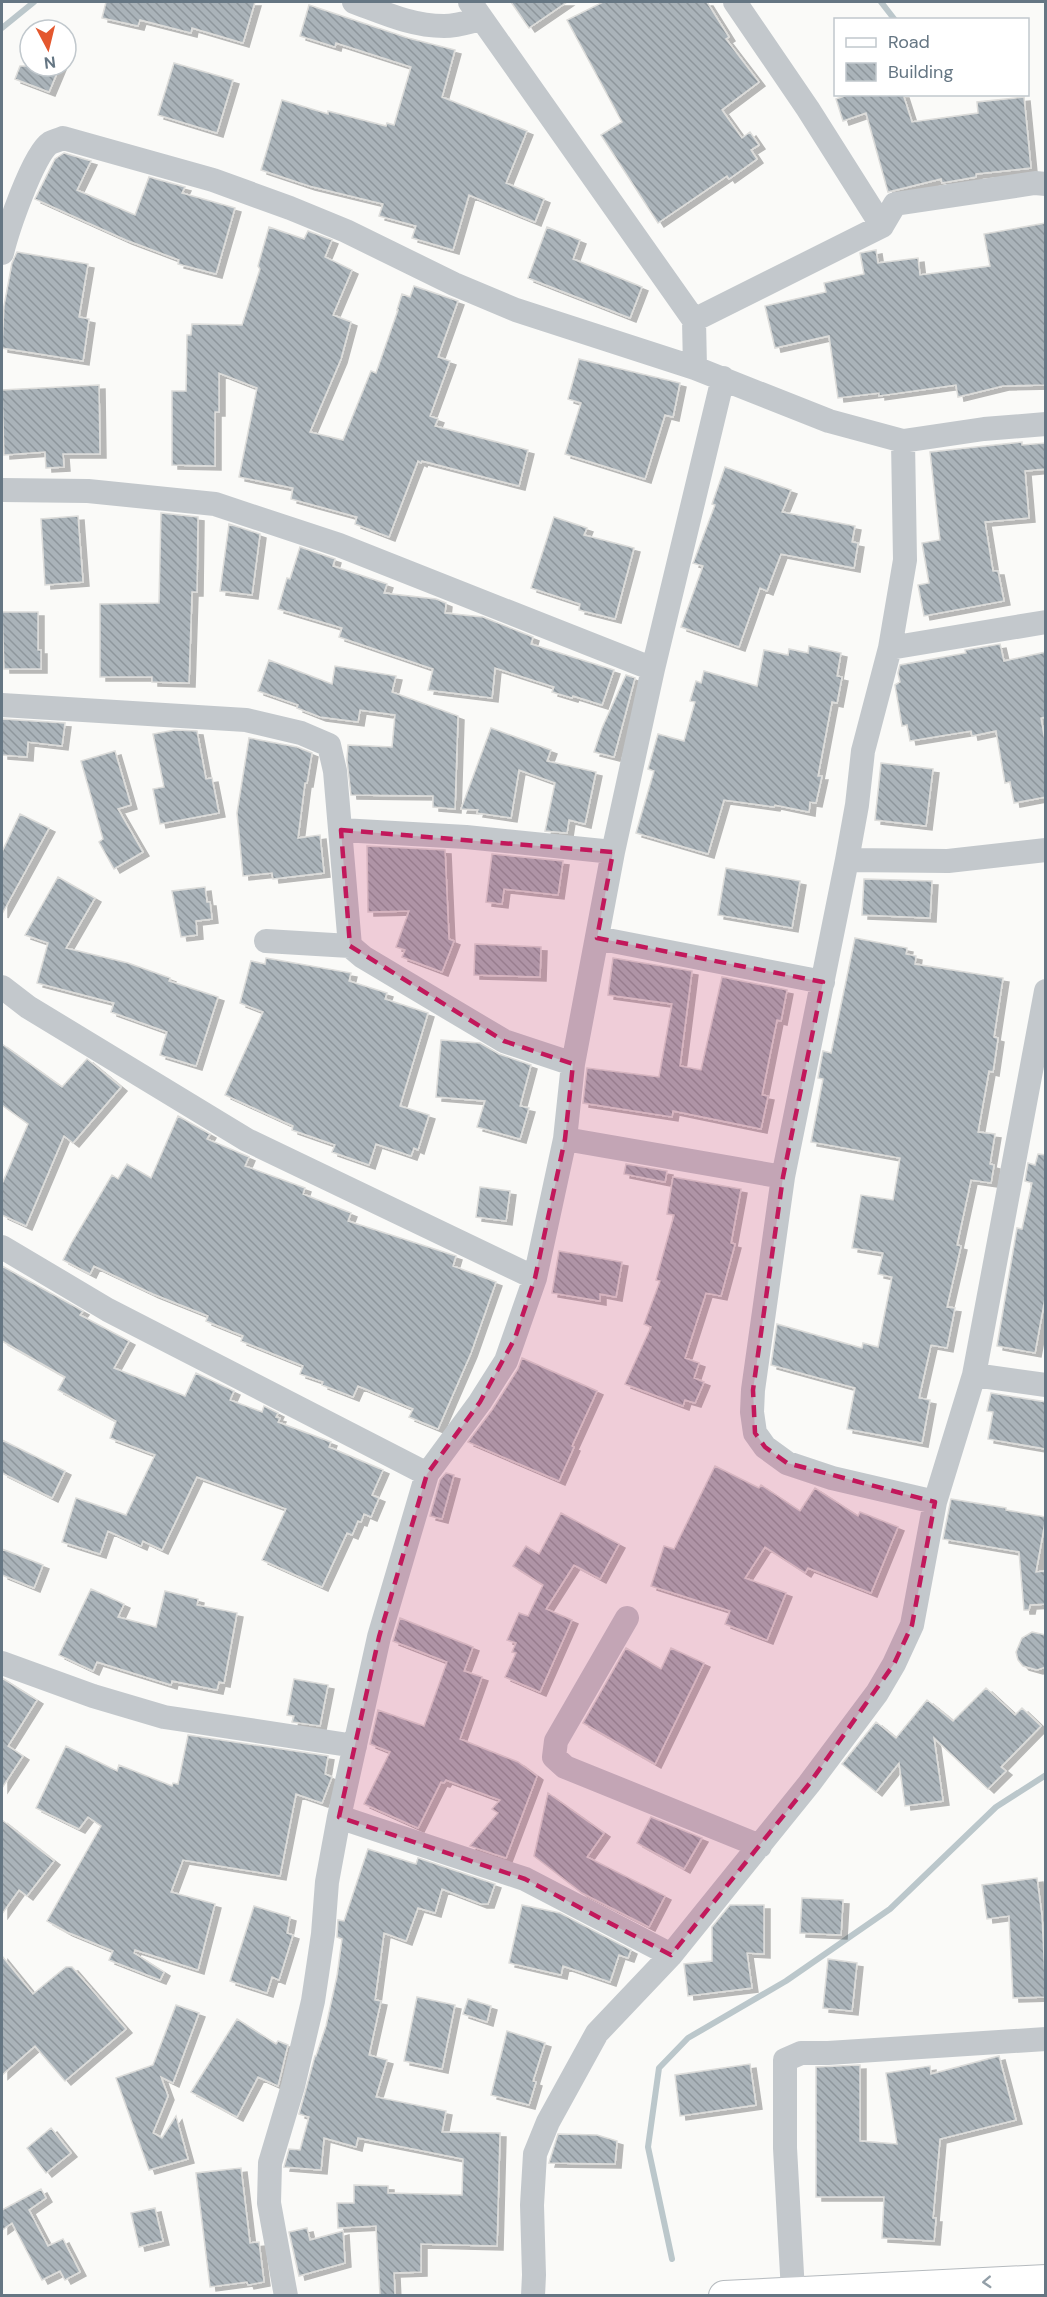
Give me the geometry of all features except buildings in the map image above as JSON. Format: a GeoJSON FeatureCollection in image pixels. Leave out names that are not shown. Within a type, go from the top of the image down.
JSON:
{"type":"FeatureCollection","features":[{"type":"Feature","properties":{"kind":"main road"},"geometry":{"type":"LineString","coordinates":[[724,2295],[1046,2280]]}},
{"type":"Feature","properties":{"kind":"street"},"geometry":{"type":"LineString","coordinates":[[354,2],[422,25],[447,26],[476,10],[694,320],[695,368]]}},
{"type":"Feature","properties":{"kind":"street"},"geometry":{"type":"LineString","coordinates":[[735,2],[808,109],[882,226]]}},
{"type":"Feature","properties":{"kind":"street"},"geometry":{"type":"LineString","coordinates":[[2,253],[32,168],[49,144],[63,138],[213,180],[346,231],[454,284],[516,310],[695,368],[830,421],[903,441],[984,429],[1046,424]]}},
{"type":"Feature","properties":{"kind":"street"},"geometry":{"type":"LineString","coordinates":[[694,320],[882,226],[895,204],[1035,183],[1046,184]]}},
{"type":"Feature","properties":{"kind":"street"},"geometry":{"type":"LineString","coordinates":[[286,2295],[269,2203],[270,2163],[293,2086],[313,2001],[323,1934],[327,1882],[379,1637],[427,1474],[480,1402],[506,1361],[535,1278],[565,1139],[573,1064],[613,852],[653,669],[723,378]]}},
{"type":"Feature","properties":{"kind":"street"},"geometry":{"type":"LineString","coordinates":[[903,441],[905,560],[890,648],[863,751],[857,805],[847,860],[783,1177],[753,1390],[752,1412],[755,1433],[765,1447],[787,1463],[832,1478],[935,1502]]}},
{"type":"Feature","properties":{"kind":"street"},"geometry":{"type":"LineString","coordinates":[[2,490],[88,491],[215,504],[339,545],[653,669]]}},
{"type":"Feature","properties":{"kind":"street"},"geometry":{"type":"LineString","coordinates":[[890,648],[1046,622]]}},
{"type":"Feature","properties":{"kind":"street"},"geometry":{"type":"LineString","coordinates":[[2,705],[246,720],[301,733],[329,745],[335,771],[350,946]]}},
{"type":"Feature","properties":{"kind":"street"},"geometry":{"type":"LineString","coordinates":[[341,830],[466,837],[613,852]]}},
{"type":"Feature","properties":{"kind":"street"},"geometry":{"type":"LineString","coordinates":[[847,860],[948,861],[1046,850]]}},
{"type":"Feature","properties":{"kind":"street"},"geometry":{"type":"LineString","coordinates":[[597,938],[823,982]]}},
{"type":"Feature","properties":{"kind":"street"},"geometry":{"type":"LineString","coordinates":[[266,940],[350,946],[363,957],[504,1041],[573,1064]]}},
{"type":"Feature","properties":{"kind":"street"},"geometry":{"type":"LineString","coordinates":[[2,987],[28,1007],[247,1140],[535,1278]]}},
{"type":"Feature","properties":{"kind":"street"},"geometry":{"type":"LineString","coordinates":[[533,2295],[532,2205],[535,2154],[548,2122],[597,2033],[671,1955],[760,1846],[859,1718],[894,1664],[912,1625],[935,1502],[974,1375],[1046,990]]}},
{"type":"Feature","properties":{"kind":"street"},"geometry":{"type":"LineString","coordinates":[[565,1139],[783,1177]]}},
{"type":"Feature","properties":{"kind":"street"},"geometry":{"type":"LineString","coordinates":[[2,1247],[108,1310],[427,1474]]}},
{"type":"Feature","properties":{"kind":"street"},"geometry":{"type":"LineString","coordinates":[[974,1375],[1046,1385]]}},
{"type":"Feature","properties":{"kind":"street"},"geometry":{"type":"LineString","coordinates":[[627,1618],[556,1741],[554,1757],[565,1767],[760,1846]]}},
{"type":"Feature","properties":{"kind":"street"},"geometry":{"type":"LineString","coordinates":[[2,1663],[93,1696],[164,1717],[355,1746]]}},
{"type":"Feature","properties":{"kind":"street"},"geometry":{"type":"LineString","coordinates":[[339,1817],[525,1879],[671,1955]]}},
{"type":"Feature","properties":{"kind":"street"},"geometry":{"type":"LineString","coordinates":[[793,2292],[785,2148],[785,2061],[801,2053],[1046,2038]]}},
{"type":"Feature","properties":{"kind":"highlighted area"},"geometry":{"type":"Polygon","coordinates":[[[341,830],[613,852],[597,938],[823,982],[783,1177],[753,1390],[755,1433],[765,1447],[787,1463],[935,1502],[912,1625],[894,1664],[809,1784],[671,1955],[525,1879],[339,1817],[379,1637],[427,1474],[480,1402],[515,1338],[535,1278],[565,1139],[573,1064],[504,1041],[350,946],[341,830]]]}},
{"type":"Feature","properties":{"kind":"waterway"},"geometry":{"type":"LineString","coordinates":[[2,28],[34,2]]}},
{"type":"Feature","properties":{"kind":"waterway"},"geometry":{"type":"LineString","coordinates":[[881,2],[893,18]]}},
{"type":"Feature","properties":{"kind":"waterway"},"geometry":{"type":"LineString","coordinates":[[672,2259],[648,2147],[659,2068],[688,2038],[786,1981],[890,1909],[996,1807],[1046,1775]]}}]}
